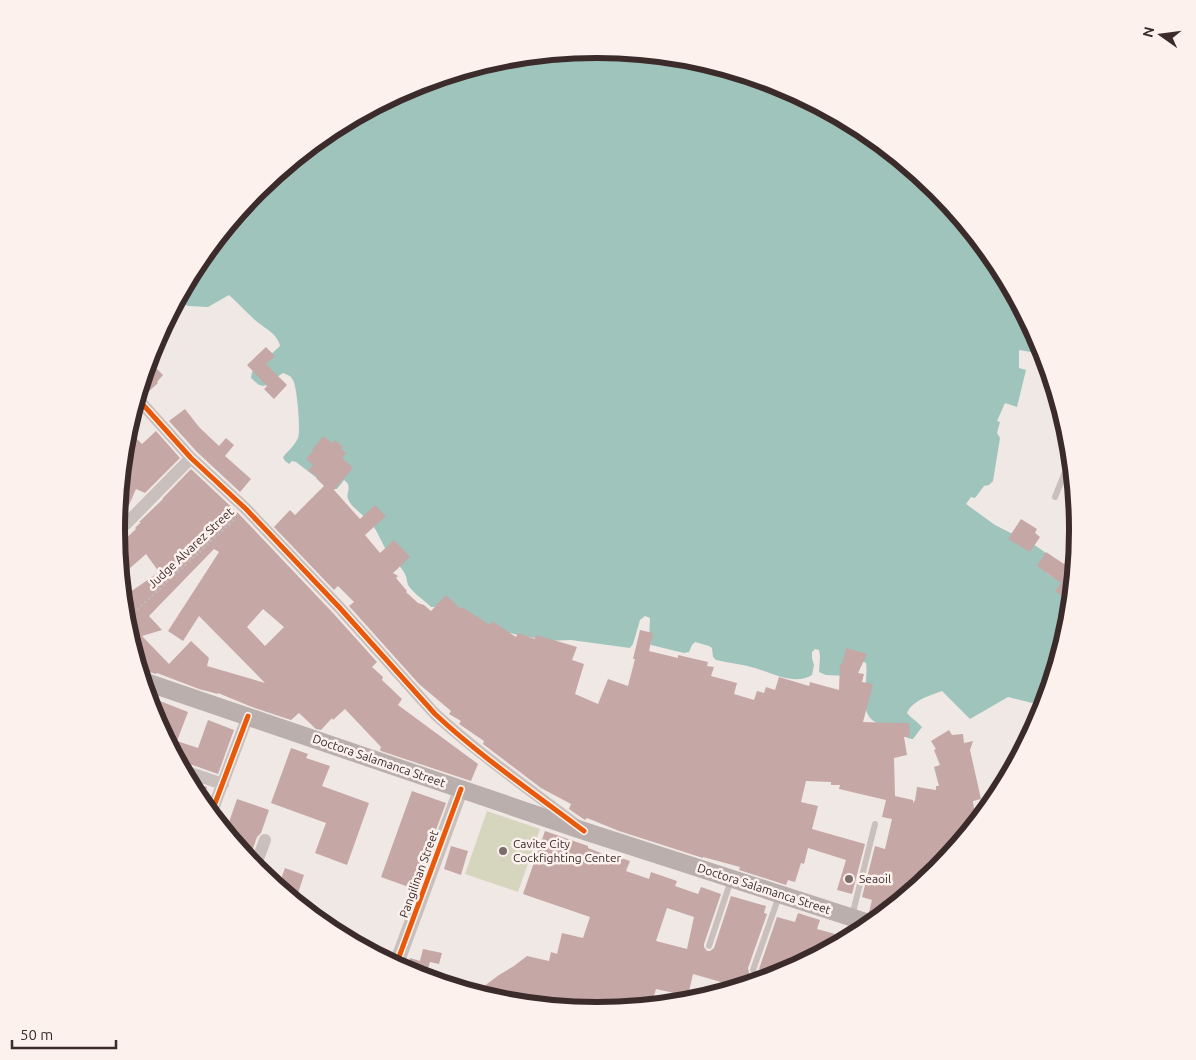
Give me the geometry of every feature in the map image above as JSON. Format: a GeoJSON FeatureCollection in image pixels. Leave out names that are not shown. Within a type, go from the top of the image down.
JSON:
{"type":"FeatureCollection","features":[{"type":"Feature","properties":{"kind":"main road","name":"Doctora Salamanca Street"},"geometry":{"type":"LineString","coordinates":[[152,684],[584,831],[864,921]]}},
{"type":"Feature","properties":{"kind":"street"},"geometry":{"type":"LineString","coordinates":[[143,404],[191,458],[246,509],[339,607],[435,714],[451,729],[584,831]]}},
{"type":"Feature","properties":{"kind":"street"},"geometry":{"type":"LineString","coordinates":[[125,525],[191,458]]}},
{"type":"Feature","properties":{"kind":"street"},"geometry":{"type":"LineString","coordinates":[[215,807],[248,716]]}},
{"type":"Feature","properties":{"kind":"street"},"geometry":{"type":"LineString","coordinates":[[194,774],[223,784]]}},
{"type":"Feature","properties":{"kind":"street","name":"Pangilinan Street"},"geometry":{"type":"LineString","coordinates":[[398,958],[461,789]]}},
{"type":"Feature","properties":{"kind":"street"},"geometry":{"type":"LineString","coordinates":[[258,858],[265,840]]}},
{"type":"Feature","properties":{"kind":"lane"},"geometry":{"type":"LineString","coordinates":[[1055,497],[1066,469]]}},
{"type":"Feature","properties":{"kind":"lane"},"geometry":{"type":"LineString","coordinates":[[851,917],[875,824]]}},
{"type":"Feature","properties":{"kind":"lane"},"geometry":{"type":"LineString","coordinates":[[709,946],[731,878]]}},
{"type":"Feature","properties":{"kind":"lane"},"geometry":{"type":"LineString","coordinates":[[754,970],[779,894]]}},
{"type":"Feature","properties":{"kind":"green space","name":"Cavite City Cockfighting Center"},"geometry":{"type":"Polygon","coordinates":[[[487,811],[540,829],[518,892],[465,874],[487,811]]]}},
{"type":"Feature","properties":{"kind":"water"},"geometry":{"type":"Polygon","coordinates":[[[598,58],[629,59],[660,62],[720,74],[779,93],[807,106],[861,137],[886,155],[910,175],[953,218],[991,267],[1022,321],[1033,345],[1031,352],[1019,350],[1019,368],[1026,370],[1017,407],[1005,403],[997,421],[1000,422],[997,433],[1000,438],[993,481],[989,485],[984,486],[975,498],[971,497],[966,504],[995,525],[1046,553],[1043,569],[1066,588],[1054,652],[1037,704],[1008,697],[970,719],[942,691],[922,699],[913,705],[907,713],[922,727],[913,739],[910,739],[893,729],[877,723],[866,711],[867,670],[866,663],[861,661],[849,676],[826,675],[819,672],[819,650],[815,649],[812,652],[814,665],[812,675],[805,678],[791,679],[750,667],[716,660],[713,657],[712,648],[695,642],[689,652],[684,653],[651,645],[649,641],[650,618],[645,616],[640,620],[630,648],[571,640],[547,641],[481,626],[439,605],[431,607],[410,588],[403,571],[388,553],[373,526],[351,504],[348,498],[349,488],[344,480],[337,489],[331,489],[296,462],[292,461],[289,464],[285,461],[283,457],[295,443],[299,434],[297,399],[293,380],[283,373],[264,386],[259,385],[251,378],[252,372],[280,346],[277,338],[229,295],[208,307],[183,304],[205,267],[223,242],[243,218],[286,175],[335,137],[362,121],[417,93],[446,83],[506,67],[536,62],[598,58]]]}},
{"type":"Feature","properties":{"kind":"building"},"geometry":{"type":"Polygon","coordinates":[[[266,347],[275,356],[266,364],[287,385],[274,399],[264,389],[267,386],[247,365],[266,347]]]}},
{"type":"Feature","properties":{"kind":"building"},"geometry":{"type":"Polygon","coordinates":[[[155,367],[163,375],[158,383],[146,394],[155,367]]]}},
{"type":"Feature","properties":{"kind":"building"},"geometry":{"type":"Polygon","coordinates":[[[185,409],[199,427],[219,446],[226,438],[234,445],[225,456],[251,479],[240,492],[197,452],[169,421],[185,409]]]}},
{"type":"Feature","properties":{"kind":"building"},"geometry":{"type":"Polygon","coordinates":[[[156,431],[180,458],[145,493],[136,489],[126,512],[135,437],[142,444],[156,431]]]}},
{"type":"Feature","properties":{"kind":"building"},"geometry":{"type":"Polygon","coordinates":[[[323,436],[332,443],[335,440],[343,447],[341,449],[346,453],[342,458],[353,468],[334,490],[360,519],[375,505],[386,516],[365,535],[380,553],[394,540],[410,557],[393,573],[398,576],[396,578],[406,592],[418,603],[431,611],[446,595],[461,609],[462,607],[490,625],[492,621],[516,637],[518,633],[535,639],[536,635],[577,647],[572,660],[584,664],[575,694],[598,704],[608,679],[628,686],[640,630],[653,633],[649,651],[678,658],[678,655],[708,662],[707,666],[714,667],[711,676],[737,683],[734,694],[754,700],[757,691],[764,693],[766,687],[775,690],[779,677],[809,686],[810,682],[839,690],[840,664],[842,664],[846,648],[867,654],[858,673],[864,674],[862,682],[873,684],[863,722],[909,723],[910,737],[904,737],[907,755],[894,758],[895,796],[913,800],[913,804],[917,787],[936,790],[936,786],[939,786],[934,767],[940,765],[934,750],[936,749],[931,741],[949,730],[952,735],[963,734],[964,743],[973,741],[970,750],[981,799],[973,801],[975,815],[932,864],[910,885],[874,914],[869,912],[872,900],[862,897],[875,846],[885,849],[892,819],[882,817],[886,800],[839,789],[840,785],[831,785],[831,782],[806,781],[801,802],[818,806],[812,829],[865,844],[852,894],[837,890],[846,860],[808,848],[804,864],[801,863],[795,882],[788,880],[786,885],[739,870],[740,867],[703,858],[619,831],[587,818],[585,820],[569,809],[571,804],[541,788],[483,744],[484,741],[459,724],[461,721],[449,714],[451,711],[419,684],[349,606],[354,602],[338,586],[334,590],[274,527],[290,510],[295,515],[324,486],[308,470],[313,465],[306,459],[323,436]]]}},
{"type":"Feature","properties":{"kind":"building"},"geometry":{"type":"Polygon","coordinates":[[[191,469],[240,515],[377,662],[372,667],[383,677],[382,680],[402,699],[398,705],[478,764],[471,781],[381,751],[381,747],[345,709],[333,720],[332,718],[321,730],[316,729],[299,713],[291,720],[218,693],[199,689],[157,673],[148,672],[135,622],[130,592],[159,572],[146,554],[128,570],[126,539],[136,529],[141,522],[139,522],[191,469]],[[214,549],[149,616],[162,630],[142,636],[169,664],[191,641],[209,658],[207,666],[265,683],[199,616],[183,641],[168,631],[219,552],[214,549]],[[263,609],[247,627],[265,646],[284,627],[263,609]]]}},
{"type":"Feature","properties":{"kind":"building"},"geometry":{"type":"Polygon","coordinates":[[[1021,519],[1037,529],[1035,533],[1040,537],[1030,552],[1008,539],[1021,519]]]}},
{"type":"Feature","properties":{"kind":"building"},"geometry":{"type":"Polygon","coordinates":[[[1046,552],[1064,564],[1069,557],[1065,598],[1055,591],[1061,583],[1037,566],[1046,552]]]}},
{"type":"Feature","properties":{"kind":"building"},"geometry":{"type":"Polygon","coordinates":[[[160,701],[188,712],[177,741],[198,748],[208,720],[234,730],[218,774],[187,763],[159,704],[160,701]]]}},
{"type":"Feature","properties":{"kind":"building"},"geometry":{"type":"Polygon","coordinates":[[[291,748],[308,754],[306,758],[330,766],[322,786],[369,803],[347,865],[315,853],[326,823],[271,803],[291,748]]]}},
{"type":"Feature","properties":{"kind":"building"},"geometry":{"type":"Polygon","coordinates":[[[200,785],[207,787],[205,793],[200,785]]]}},
{"type":"Feature","properties":{"kind":"building"},"geometry":{"type":"Polygon","coordinates":[[[412,791],[446,803],[414,889],[381,877],[412,791]]]}},
{"type":"Feature","properties":{"kind":"building"},"geometry":{"type":"Polygon","coordinates":[[[237,799],[269,810],[252,851],[228,824],[237,799]]]}},
{"type":"Feature","properties":{"kind":"building"},"geometry":{"type":"Polygon","coordinates":[[[545,831],[588,846],[588,848],[611,857],[612,855],[630,861],[626,871],[649,879],[651,872],[677,881],[675,886],[698,894],[701,887],[721,894],[704,944],[707,951],[714,948],[731,896],[766,906],[764,913],[767,914],[748,968],[751,977],[720,986],[721,982],[693,974],[689,993],[681,994],[656,989],[653,999],[598,1002],[536,998],[482,987],[527,956],[549,961],[551,952],[557,954],[562,933],[583,938],[590,917],[523,894],[545,831]],[[667,908],[656,941],[687,949],[694,917],[667,908]]]}},
{"type":"Feature","properties":{"kind":"building"},"geometry":{"type":"Polygon","coordinates":[[[451,846],[468,851],[461,875],[444,869],[451,846]]]}},
{"type":"Feature","properties":{"kind":"building"},"geometry":{"type":"Polygon","coordinates":[[[285,868],[304,875],[297,895],[281,880],[285,868]]]}},
{"type":"Feature","properties":{"kind":"building"},"geometry":{"type":"Polygon","coordinates":[[[798,913],[820,920],[817,929],[840,935],[779,967],[767,971],[759,969],[777,917],[795,922],[798,913]]]}},
{"type":"Feature","properties":{"kind":"building"},"geometry":{"type":"Polygon","coordinates":[[[423,949],[442,953],[439,964],[430,962],[427,971],[408,963],[410,958],[420,961],[423,949]]]}},
{"type":"Feature","properties":{"kind":"cycle path","name":"Judge Alvarez Street"},"geometry":{"type":"LineString","coordinates":[[143,405],[191,458],[246,509],[339,607],[435,714],[489,760],[584,831]]}},
{"type":"Feature","properties":{"kind":"cycle path"},"geometry":{"type":"LineString","coordinates":[[214,806],[248,716]]}},
{"type":"Feature","properties":{"kind":"cycle path"},"geometry":{"type":"LineString","coordinates":[[398,958],[461,789]]}},
{"type":"Feature","properties":{"kind":"place","name":"Cavite City Cockfighting Center"},"geometry":{"type":"Point","coordinates":[503,851]}},
{"type":"Feature","properties":{"kind":"place","name":"Seaoil"},"geometry":{"type":"Point","coordinates":[849,879]}}]}
